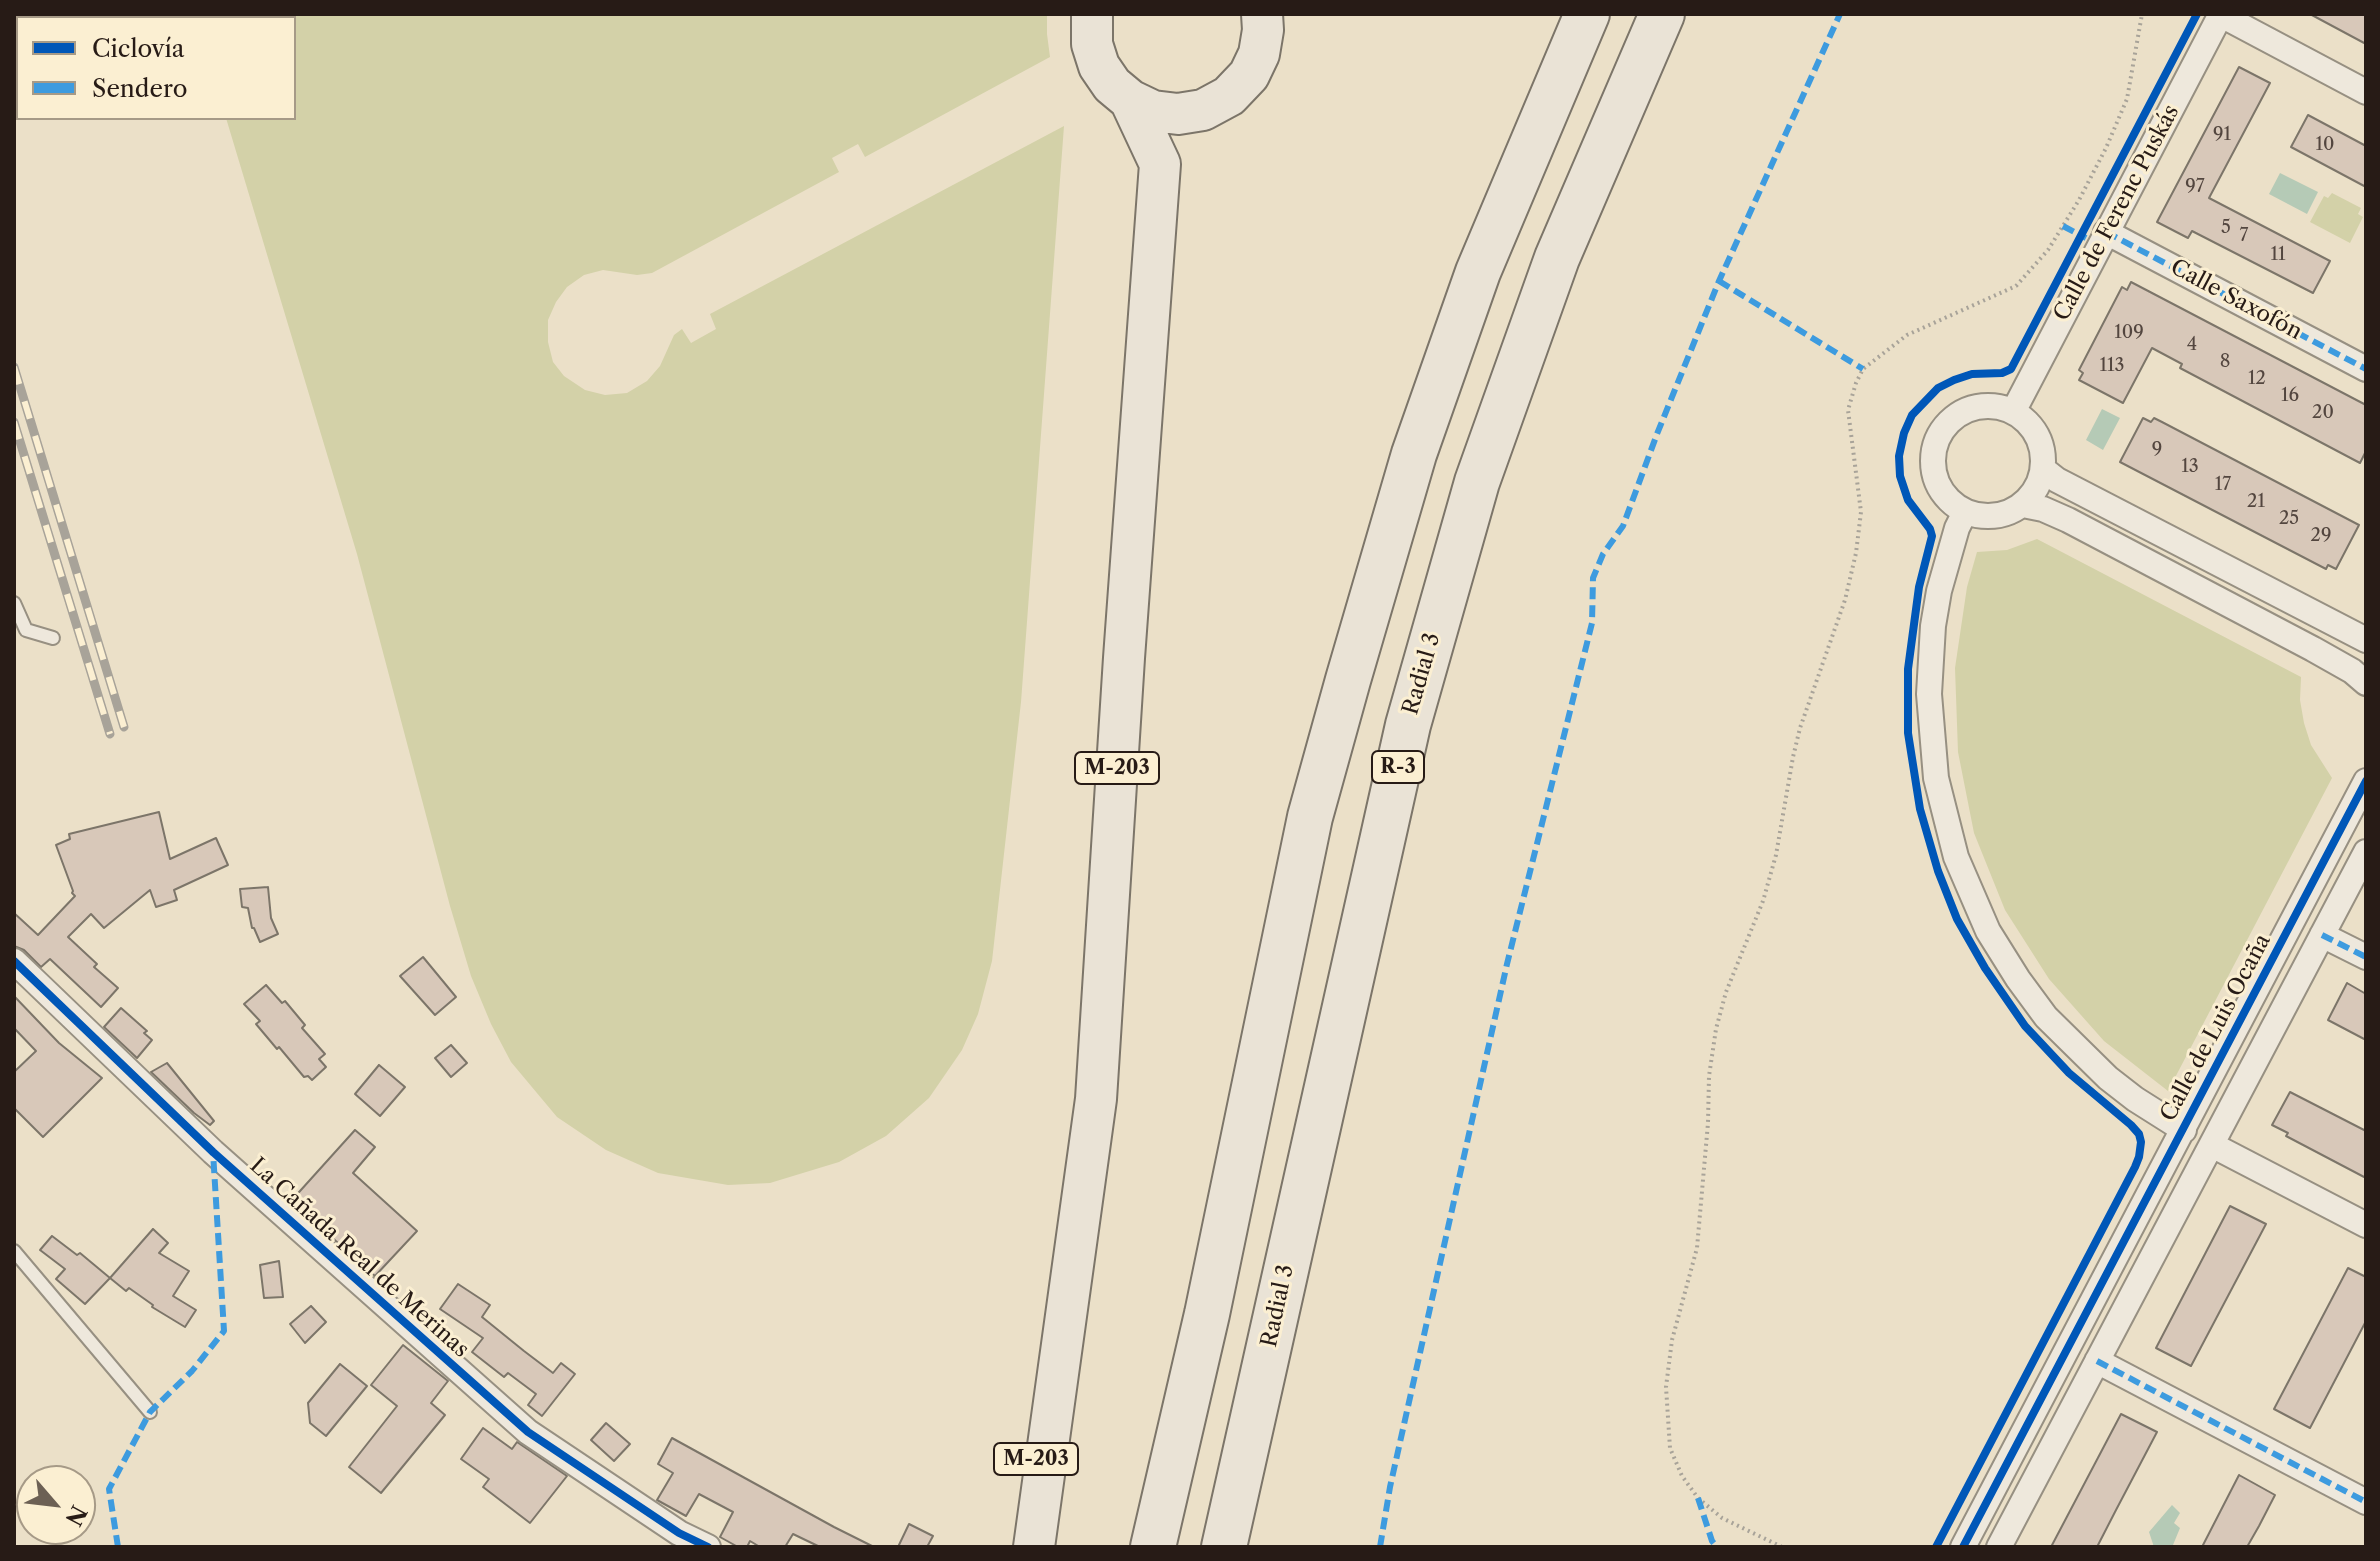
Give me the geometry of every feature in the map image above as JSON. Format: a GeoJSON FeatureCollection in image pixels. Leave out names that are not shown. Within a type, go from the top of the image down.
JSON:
{"type":"FeatureCollection","features":[{"type":"Feature","properties":{"kind":"highway"},"geometry":{"type":"LineString","coordinates":[[1153,1547],[1207,1314],[1310,817],[1348,680],[1414,454],[1478,272],[1587,14]]}},
{"type":"Feature","properties":{"kind":"highway","name":"Radial 3"},"geometry":{"type":"LineString","coordinates":[[1224,1547],[1408,725],[1472,497],[1557,258],[1662,14]]}},
{"type":"Feature","properties":{"kind":"main road"},"geometry":{"type":"LineString","coordinates":[[1090,16],[1092,44],[1099,66],[1112,85],[1130,100],[1153,111],[1178,114],[1203,110],[1229,96],[1249,75],[1259,54],[1262,14]]}},
{"type":"Feature","properties":{"kind":"main road","name":"M-203"},"geometry":{"type":"LineString","coordinates":[[1034,1547],[1096,1099],[1160,164],[1130,100]]}},
{"type":"Feature","properties":{"kind":"main road"},"geometry":{"type":"LineString","coordinates":[[1160,164],[1203,110]]}},
{"type":"Feature","properties":{"kind":"main road","name":"M-203"},"geometry":{"type":"LineString","coordinates":[[1010,1547],[1031,1482],[1057,1370]]}},
{"type":"Feature","properties":{"kind":"street"},"geometry":{"type":"LineString","coordinates":[[2221,15],[2366,92]]}},
{"type":"Feature","properties":{"kind":"street","name":"Calle de Ferenc Puskás"},"geometry":{"type":"LineString","coordinates":[[2013,412],[2221,15]]}},
{"type":"Feature","properties":{"kind":"street","name":"Calle Saxofón"},"geometry":{"type":"LineString","coordinates":[[2106,232],[2366,369]]}},
{"type":"Feature","properties":{"kind":"street"},"geometry":{"type":"LineString","coordinates":[[2001,407],[2023,418],[2037,436],[2042,446],[2043,469],[2032,495],[2023,505],[1989,517],[1965,512],[1944,495],[1933,471],[1935,444],[1950,421],[1974,408],[2001,407]]}},
{"type":"Feature","properties":{"kind":"street"},"geometry":{"type":"LineString","coordinates":[[2043,469],[2057,480],[2366,640]]}},
{"type":"Feature","properties":{"kind":"street"},"geometry":{"type":"LineString","coordinates":[[2023,505],[2043,509],[2068,520],[2313,649],[2352,671],[2366,683]]}},
{"type":"Feature","properties":{"kind":"street"},"geometry":{"type":"LineString","coordinates":[[1965,512],[1957,528],[1938,600],[1929,694],[1936,778],[1956,857],[1988,931],[2046,1017],[2108,1078],[2184,1130]]}},
{"type":"Feature","properties":{"kind":"street","name":"Calle de Luis Ocaña"},"geometry":{"type":"LineString","coordinates":[[1963,1547],[2366,781]]}},
{"type":"Feature","properties":{"kind":"street"},"geometry":{"type":"LineString","coordinates":[[1999,1547],[2366,852]]}},
{"type":"Feature","properties":{"kind":"street"},"geometry":{"type":"LineString","coordinates":[[2322,935],[2366,957]]}},
{"type":"Feature","properties":{"kind":"street","name":"La Cañada Real de Merinas"},"geometry":{"type":"LineString","coordinates":[[14,961],[213,1152],[528,1432],[679,1533],[708,1547]]}},
{"type":"Feature","properties":{"kind":"street"},"geometry":{"type":"LineString","coordinates":[[2212,1145],[2366,1225]]}},
{"type":"Feature","properties":{"kind":"street"},"geometry":{"type":"LineString","coordinates":[[2097,1361],[2366,1502]]}},
{"type":"Feature","properties":{"kind":"lane"},"geometry":{"type":"LineString","coordinates":[[14,603],[26,630],[53,638]]}},
{"type":"Feature","properties":{"kind":"lane"},"geometry":{"type":"LineString","coordinates":[[14,1251],[150,1412]]}},
{"type":"Feature","properties":{"kind":"path"},"geometry":{"type":"LineString","coordinates":[[1782,1547],[1722,1518],[1698,1498],[1682,1476],[1670,1448],[1666,1387],[1672,1340],[1697,1248],[1709,1076],[1716,1029],[1726,992],[1763,901],[1776,855],[1800,728],[1837,624],[1856,553],[1861,512],[1848,410],[1863,369],[1907,335],[2016,286],[2048,250],[2079,200],[2127,99],[2142,14]]}},
{"type":"Feature","properties":{"kind":"shaded area"},"geometry":{"type":"Polygon","coordinates":[[[1047,14],[1050,57],[865,157],[858,144],[832,158],[839,172],[652,273],[637,275],[603,270],[584,275],[567,287],[548,320],[548,342],[553,362],[564,376],[585,390],[605,395],[627,393],[647,381],[660,366],[674,335],[682,329],[691,343],[716,329],[710,314],[1064,126],[1021,702],[992,961],[978,1014],[962,1050],[929,1098],[886,1136],[839,1162],[770,1183],[728,1185],[658,1173],[606,1150],[557,1117],[511,1062],[471,976],[357,554],[227,120],[296,120],[296,16],[194,16],[1047,14]]]}},
{"type":"Feature","properties":{"kind":"shaded area"},"geometry":{"type":"Polygon","coordinates":[[[2280,173],[2318,192],[2307,214],[2269,194],[2280,173]]]}},
{"type":"Feature","properties":{"kind":"shaded area"},"geometry":{"type":"Polygon","coordinates":[[[2332,193],[2361,208],[2358,214],[2363,217],[2350,243],[2310,222],[2324,196],[2328,198],[2332,193]]]}},
{"type":"Feature","properties":{"kind":"shaded area"},"geometry":{"type":"Polygon","coordinates":[[[2102,409],[2120,418],[2103,450],[2086,440],[2102,409]]]}},
{"type":"Feature","properties":{"kind":"shaded area"},"geometry":{"type":"Polygon","coordinates":[[[2037,539],[2301,677],[2300,700],[2304,723],[2311,745],[2332,778],[2168,1091],[2104,1041],[2049,979],[2005,910],[1974,833],[1958,752],[1955,668],[1967,587],[1977,552],[2007,550],[2037,539]]]}},
{"type":"Feature","properties":{"kind":"shaded area"},"geometry":{"type":"Polygon","coordinates":[[[2172,1505],[2180,1513],[2174,1523],[2180,1528],[2173,1545],[2154,1547],[2149,1532],[2172,1505]]]}},
{"type":"Feature","properties":{"kind":"building"},"geometry":{"type":"Polygon","coordinates":[[[2310,14],[2366,14],[2366,44],[2310,14]]]}},
{"type":"Feature","properties":{"kind":"building"},"geometry":{"type":"Polygon","coordinates":[[[2239,67],[2270,83],[2209,198],[2330,261],[2313,293],[2192,231],[2188,238],[2157,222],[2239,67]]]}},
{"type":"Feature","properties":{"kind":"building"},"geometry":{"type":"Polygon","coordinates":[[[2308,115],[2366,146],[2366,187],[2291,147],[2308,115]]]}},
{"type":"Feature","properties":{"kind":"building"},"geometry":{"type":"Polygon","coordinates":[[[2131,282],[2366,405],[2366,451],[2360,463],[2180,368],[2182,364],[2152,348],[2123,403],[2079,380],[2083,373],[2079,370],[2122,287],[2127,290],[2131,282]]]}},
{"type":"Feature","properties":{"kind":"building"},"geometry":{"type":"Polygon","coordinates":[[[2143,418],[2151,422],[2154,418],[2359,525],[2336,569],[2328,565],[2326,569],[2120,462],[2143,418]]]}},
{"type":"Feature","properties":{"kind":"building"},"geometry":{"type":"Polygon","coordinates":[[[159,812],[170,859],[216,838],[228,865],[174,890],[177,900],[156,907],[150,890],[104,928],[91,914],[68,937],[97,964],[94,967],[118,988],[101,1007],[50,959],[41,967],[24,950],[14,946],[14,913],[38,935],[75,896],[56,845],[70,839],[69,834],[159,812]]]}},
{"type":"Feature","properties":{"kind":"building"},"geometry":{"type":"Polygon","coordinates":[[[268,887],[271,918],[278,934],[260,942],[252,928],[248,908],[242,907],[240,889],[268,887]]]}},
{"type":"Feature","properties":{"kind":"building"},"geometry":{"type":"Polygon","coordinates":[[[423,957],[456,997],[435,1015],[400,976],[423,957]]]}},
{"type":"Feature","properties":{"kind":"building"},"geometry":{"type":"Polygon","coordinates":[[[2347,983],[2366,994],[2366,1040],[2328,1020],[2347,983]]]}},
{"type":"Feature","properties":{"kind":"building"},"geometry":{"type":"Polygon","coordinates":[[[266,985],[282,1003],[285,1001],[305,1025],[302,1028],[325,1054],[319,1059],[326,1067],[312,1080],[304,1077],[279,1047],[277,1049],[256,1024],[260,1021],[244,1004],[266,985]]]}},
{"type":"Feature","properties":{"kind":"building"},"geometry":{"type":"Polygon","coordinates":[[[14,996],[59,1043],[102,1078],[43,1137],[14,1108],[14,1072],[36,1051],[14,1028],[14,996]]]}},
{"type":"Feature","properties":{"kind":"building"},"geometry":{"type":"Polygon","coordinates":[[[121,1008],[147,1031],[144,1033],[152,1040],[137,1058],[104,1027],[121,1008]]]}},
{"type":"Feature","properties":{"kind":"building"},"geometry":{"type":"Polygon","coordinates":[[[451,1045],[467,1063],[451,1077],[435,1058],[451,1045]]]}},
{"type":"Feature","properties":{"kind":"building"},"geometry":{"type":"Polygon","coordinates":[[[167,1063],[214,1121],[210,1125],[151,1072],[167,1063]]]}},
{"type":"Feature","properties":{"kind":"building"},"geometry":{"type":"Polygon","coordinates":[[[379,1065],[405,1087],[380,1116],[355,1094],[379,1065]]]}},
{"type":"Feature","properties":{"kind":"building"},"geometry":{"type":"Polygon","coordinates":[[[2290,1092],[2366,1131],[2366,1178],[2286,1136],[2288,1133],[2272,1125],[2290,1092]]]}},
{"type":"Feature","properties":{"kind":"building"},"geometry":{"type":"Polygon","coordinates":[[[355,1130],[375,1147],[353,1173],[417,1231],[375,1276],[291,1201],[355,1130]]]}},
{"type":"Feature","properties":{"kind":"building"},"geometry":{"type":"Polygon","coordinates":[[[2230,1206],[2266,1224],[2191,1366],[2156,1348],[2230,1206]]]}},
{"type":"Feature","properties":{"kind":"building"},"geometry":{"type":"Polygon","coordinates":[[[153,1229],[168,1243],[159,1253],[189,1271],[173,1296],[196,1310],[185,1327],[110,1278],[153,1229]]]}},
{"type":"Feature","properties":{"kind":"building"},"geometry":{"type":"Polygon","coordinates":[[[52,1236],[77,1255],[80,1253],[110,1278],[85,1304],[56,1279],[65,1269],[40,1250],[52,1236]]]}},
{"type":"Feature","properties":{"kind":"building"},"geometry":{"type":"Polygon","coordinates":[[[279,1261],[283,1297],[264,1298],[260,1265],[279,1261]]]}},
{"type":"Feature","properties":{"kind":"building"},"geometry":{"type":"Polygon","coordinates":[[[2348,1268],[2366,1277],[2366,1321],[2310,1428],[2274,1409],[2348,1268]]]}},
{"type":"Feature","properties":{"kind":"building"},"geometry":{"type":"Polygon","coordinates":[[[458,1284],[490,1305],[482,1317],[524,1351],[553,1373],[561,1363],[575,1374],[542,1416],[528,1405],[536,1394],[508,1373],[504,1377],[472,1352],[483,1338],[440,1309],[458,1284]]]}},
{"type":"Feature","properties":{"kind":"building"},"geometry":{"type":"Polygon","coordinates":[[[311,1306],[326,1322],[305,1343],[290,1324],[311,1306]]]}},
{"type":"Feature","properties":{"kind":"building"},"geometry":{"type":"Polygon","coordinates":[[[403,1345],[448,1381],[431,1403],[445,1415],[381,1493],[349,1467],[397,1406],[371,1385],[403,1345]]]}},
{"type":"Feature","properties":{"kind":"building"},"geometry":{"type":"Polygon","coordinates":[[[340,1364],[367,1386],[326,1436],[310,1423],[308,1403],[340,1364]]]}},
{"type":"Feature","properties":{"kind":"building"},"geometry":{"type":"Polygon","coordinates":[[[2121,1414],[2157,1432],[2097,1547],[2051,1547],[2121,1414]]]}},
{"type":"Feature","properties":{"kind":"building"},"geometry":{"type":"Polygon","coordinates":[[[606,1423],[630,1444],[614,1461],[591,1440],[606,1423]]]}},
{"type":"Feature","properties":{"kind":"building"},"geometry":{"type":"Polygon","coordinates":[[[483,1428],[512,1449],[517,1442],[567,1476],[530,1523],[483,1487],[489,1479],[461,1459],[483,1428]]]}},
{"type":"Feature","properties":{"kind":"building"},"geometry":{"type":"Polygon","coordinates":[[[672,1438],[874,1547],[820,1547],[793,1534],[785,1547],[760,1547],[750,1541],[747,1547],[738,1547],[720,1537],[733,1512],[699,1494],[686,1516],[657,1500],[673,1473],[658,1464],[672,1438]]]}},
{"type":"Feature","properties":{"kind":"building"},"geometry":{"type":"Polygon","coordinates":[[[2239,1475],[2275,1495],[2247,1547],[2202,1547],[2239,1475]]]}},
{"type":"Feature","properties":{"kind":"building"},"geometry":{"type":"Polygon","coordinates":[[[909,1524],[933,1536],[927,1547],[898,1547],[909,1524]]]}},
{"type":"Feature","properties":{"kind":"railway"},"geometry":{"type":"LineString","coordinates":[[14,367],[124,727]]}},
{"type":"Feature","properties":{"kind":"railway"},"geometry":{"type":"LineString","coordinates":[[14,422],[110,734]]}},
{"type":"Feature","properties":{"kind":"marked path"},"geometry":{"type":"LineString","coordinates":[[1380,1547],[1390,1487],[1507,964],[1592,623],[1593,578],[1603,554],[1623,526],[1719,281],[1840,14]]}},
{"type":"Feature","properties":{"kind":"marked path"},"geometry":{"type":"LineString","coordinates":[[2063,226],[2086,238]]}},
{"type":"Feature","properties":{"kind":"marked path"},"geometry":{"type":"LineString","coordinates":[[2106,232],[2366,369]]}},
{"type":"Feature","properties":{"kind":"marked path"},"geometry":{"type":"LineString","coordinates":[[1719,281],[1863,369]]}},
{"type":"Feature","properties":{"kind":"marked path"},"geometry":{"type":"LineString","coordinates":[[2322,935],[2366,957]]}},
{"type":"Feature","properties":{"kind":"marked path"},"geometry":{"type":"LineString","coordinates":[[118,1547],[109,1489],[150,1412],[192,1371],[224,1331],[213,1152]]}},
{"type":"Feature","properties":{"kind":"marked path"},"geometry":{"type":"LineString","coordinates":[[2097,1361],[2366,1502]]}},
{"type":"Feature","properties":{"kind":"marked path"},"geometry":{"type":"LineString","coordinates":[[1698,1498],[1712,1541],[1717,1547]]}},
{"type":"Feature","properties":{"kind":"cycle path"},"geometry":{"type":"LineString","coordinates":[[1936,1547],[2135,1167],[2141,1142],[2131,1125],[2069,1073],[2025,1026],[1985,968],[1957,919],[1938,871],[1920,809],[1908,733],[1908,669],[1919,587],[1932,536],[1908,500],[1900,476],[1899,456],[1912,415],[1938,388],[1972,374],[2002,373],[2011,369],[2197,14]]}},
{"type":"Feature","properties":{"kind":"cycle path"},"geometry":{"type":"LineString","coordinates":[[1963,1547],[2366,781]]}},
{"type":"Feature","properties":{"kind":"cycle path"},"geometry":{"type":"LineString","coordinates":[[14,961],[213,1152],[528,1432],[679,1533],[708,1547]]}}]}
